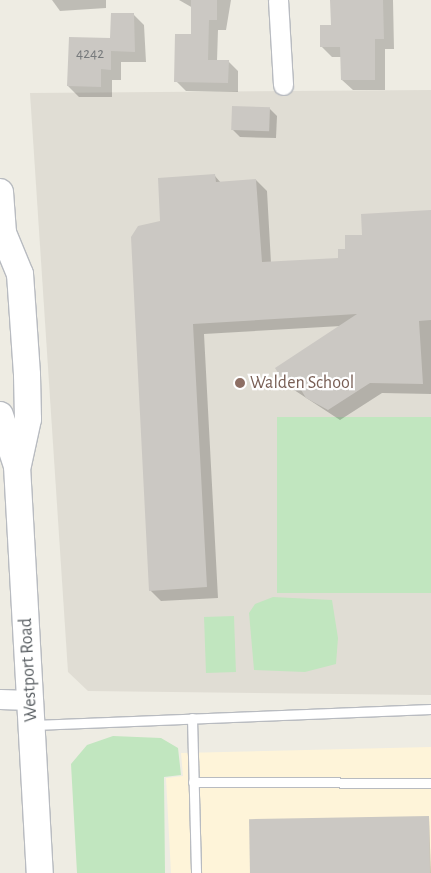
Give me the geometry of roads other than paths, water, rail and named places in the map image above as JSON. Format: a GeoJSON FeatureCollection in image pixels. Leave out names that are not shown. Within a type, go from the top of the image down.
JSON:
{"type":"FeatureCollection","features":[{"type":"Feature","properties":{"kind":"main road","name":"Westport Road"},"geometry":{"type":"LineString","coordinates":[[0,192],[1,236],[20,274],[27,375],[28,419],[18,466],[40,873]]}},
{"type":"Feature","properties":{"kind":"main road","name":"Westport Road"},"geometry":{"type":"LineString","coordinates":[[0,415],[18,466]]}},
{"type":"Feature","properties":{"kind":"street"},"geometry":{"type":"LineString","coordinates":[[278,0],[283,85]]}},
{"type":"Feature","properties":{"kind":"street"},"geometry":{"type":"LineString","coordinates":[[0,699],[31,712]]}},
{"type":"Feature","properties":{"kind":"lane"},"geometry":{"type":"LineString","coordinates":[[31,712],[192,718],[431,709]]}},
{"type":"Feature","properties":{"kind":"lane"},"geometry":{"type":"LineString","coordinates":[[192,718],[196,873]]}},
{"type":"Feature","properties":{"kind":"lane"},"geometry":{"type":"LineString","coordinates":[[193,782],[431,784]]}},
{"type":"Feature","properties":{"kind":"place","name":"Walden School"},"geometry":{"type":"Point","coordinates":[240,383]}}]}
